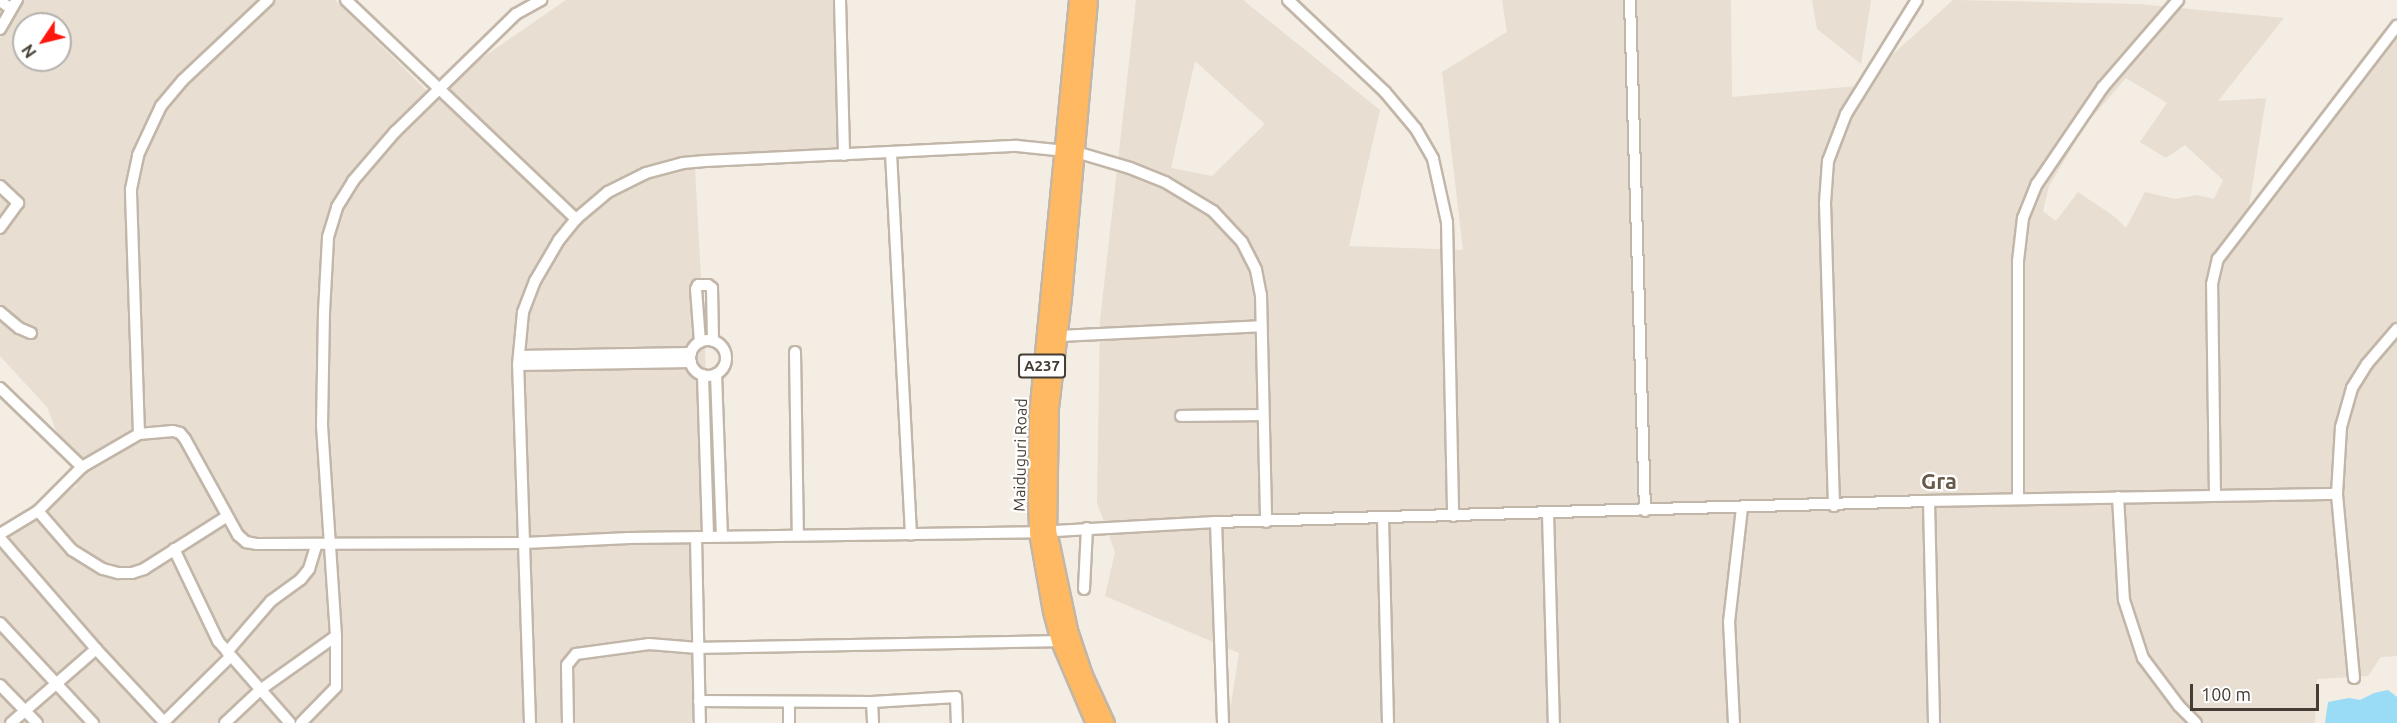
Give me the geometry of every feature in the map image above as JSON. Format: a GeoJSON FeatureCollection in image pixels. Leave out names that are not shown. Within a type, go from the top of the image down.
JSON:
{"type":"FeatureCollection","features":[{"type":"Feature","properties":{"kind":"highway","name":"Maiduguri Road"},"geometry":{"type":"LineString","coordinates":[[1077,0],[1059,336],[1050,408],[1042,531],[1069,630],[1084,675],[1106,723]]}},
{"type":"Feature","properties":{"kind":"highway","name":"Maiduguri Road"},"geometry":{"type":"LineString","coordinates":[[1089,0],[1037,416],[1042,531],[1059,641],[1094,723]]}},
{"type":"Feature","properties":{"kind":"street"},"geometry":{"type":"LineString","coordinates":[[139,434],[130,189],[138,155],[161,106],[183,80],[268,0]]}},
{"type":"Feature","properties":{"kind":"street"},"geometry":{"type":"LineString","coordinates":[[346,0],[576,219]]}},
{"type":"Feature","properties":{"kind":"street"},"geometry":{"type":"LineString","coordinates":[[301,723],[336,687],[336,636],[322,426],[328,237],[337,207],[353,181],[395,132],[516,14],[541,0]]}},
{"type":"Feature","properties":{"kind":"street"},"geometry":{"type":"LineString","coordinates":[[840,0],[844,154]]}},
{"type":"Feature","properties":{"kind":"street"},"geometry":{"type":"LineString","coordinates":[[1288,0],[1385,92],[1416,129],[1433,159],[1441,188],[1446,222],[1453,516]]}},
{"type":"Feature","properties":{"kind":"street"},"geometry":{"type":"LineString","coordinates":[[1630,0],[1644,511]]}},
{"type":"Feature","properties":{"kind":"street"},"geometry":{"type":"LineString","coordinates":[[1834,506],[1825,203],[1828,160],[1846,114],[1917,0]]}},
{"type":"Feature","properties":{"kind":"street"},"geometry":{"type":"LineString","coordinates":[[2018,499],[2018,261],[2023,218],[2037,184],[2103,87],[2178,0]]}},
{"type":"Feature","properties":{"kind":"street"},"geometry":{"type":"LineString","coordinates":[[0,1],[14,4],[0,29]]}},
{"type":"Feature","properties":{"kind":"street"},"geometry":{"type":"LineString","coordinates":[[2215,495],[2212,284],[2218,259],[2397,26]]}},
{"type":"Feature","properties":{"kind":"street"},"geometry":{"type":"LineString","coordinates":[[530,723],[518,360],[523,312],[534,281],[559,240],[576,219],[608,192],[646,173],[683,163],[1017,146],[1070,151],[1130,168],[1165,182],[1213,211],[1242,242],[1256,270],[1261,295],[1266,522]]}},
{"type":"Feature","properties":{"kind":"street"},"geometry":{"type":"LineString","coordinates":[[891,153],[911,534]]}},
{"type":"Feature","properties":{"kind":"street"},"geometry":{"type":"LineString","coordinates":[[0,186],[18,203],[0,228]]}},
{"type":"Feature","properties":{"kind":"street"},"geometry":{"type":"LineString","coordinates":[[700,342],[713,341],[723,350],[726,359],[723,367],[716,374],[703,375],[695,370],[691,357],[700,342],[696,289],[698,285],[708,285],[712,288],[713,341]]}},
{"type":"Feature","properties":{"kind":"street"},"geometry":{"type":"LineString","coordinates":[[0,312],[19,328],[31,333]]}},
{"type":"Feature","properties":{"kind":"street"},"geometry":{"type":"LineString","coordinates":[[1059,336],[1261,326]]}},
{"type":"Feature","properties":{"kind":"street"},"geometry":{"type":"LineString","coordinates":[[2354,678],[2337,494],[2341,427],[2352,388],[2367,364],[2397,329]]}},
{"type":"Feature","properties":{"kind":"street"},"geometry":{"type":"LineString","coordinates":[[795,352],[798,536]]}},
{"type":"Feature","properties":{"kind":"street"},"geometry":{"type":"LineString","coordinates":[[518,360],[691,357]]}},
{"type":"Feature","properties":{"kind":"street"},"geometry":{"type":"LineString","coordinates":[[716,374],[722,536]]}},
{"type":"Feature","properties":{"kind":"street"},"geometry":{"type":"LineString","coordinates":[[703,375],[708,537]]}},
{"type":"Feature","properties":{"kind":"street"},"geometry":{"type":"LineString","coordinates":[[0,388],[82,467]]}},
{"type":"Feature","properties":{"kind":"street"},"geometry":{"type":"LineString","coordinates":[[1181,416],[1262,415]]}},
{"type":"Feature","properties":{"kind":"street"},"geometry":{"type":"LineString","coordinates":[[705,429],[718,428]]}},
{"type":"Feature","properties":{"kind":"street"},"geometry":{"type":"LineString","coordinates":[[316,546],[309,569],[301,579],[264,608],[228,655],[164,723],[96,650],[0,536],[38,511],[82,467],[139,434],[173,431],[185,439],[226,517],[246,542],[316,546],[1042,531],[1216,522],[1834,506],[1929,501],[2337,494]]}},
{"type":"Feature","properties":{"kind":"street"},"geometry":{"type":"LineString","coordinates":[[2118,497],[2124,600],[2143,658],[2179,706],[2196,723]]}},
{"type":"Feature","properties":{"kind":"street"},"geometry":{"type":"LineString","coordinates":[[1929,501],[1934,723]]}},
{"type":"Feature","properties":{"kind":"street"},"geometry":{"type":"LineString","coordinates":[[1734,723],[1729,622],[1742,508]]}},
{"type":"Feature","properties":{"kind":"street"},"geometry":{"type":"LineString","coordinates":[[38,511],[72,550],[103,569],[132,573],[144,569],[226,517]]}},
{"type":"Feature","properties":{"kind":"street"},"geometry":{"type":"LineString","coordinates":[[1548,513],[1554,723]]}},
{"type":"Feature","properties":{"kind":"street"},"geometry":{"type":"LineString","coordinates":[[1383,518],[1388,723]]}},
{"type":"Feature","properties":{"kind":"street"},"geometry":{"type":"LineString","coordinates":[[1216,522],[1223,723]]}},
{"type":"Feature","properties":{"kind":"street"},"geometry":{"type":"LineString","coordinates":[[1084,588],[1087,528]]}},
{"type":"Feature","properties":{"kind":"street"},"geometry":{"type":"LineString","coordinates":[[696,537],[700,723]]}},
{"type":"Feature","properties":{"kind":"street"},"geometry":{"type":"LineString","coordinates":[[174,549],[203,615],[228,655],[290,723]]}},
{"type":"Feature","properties":{"kind":"street"},"geometry":{"type":"LineString","coordinates":[[0,623],[93,723]]}},
{"type":"Feature","properties":{"kind":"street"},"geometry":{"type":"LineString","coordinates":[[225,723],[260,690],[336,636]]}},
{"type":"Feature","properties":{"kind":"street"},"geometry":{"type":"LineString","coordinates":[[568,723],[567,665],[576,654],[649,644],[698,648],[1059,641]]}},
{"type":"Feature","properties":{"kind":"street"},"geometry":{"type":"LineString","coordinates":[[11,723],[96,650]]}},
{"type":"Feature","properties":{"kind":"street"},"geometry":{"type":"LineString","coordinates":[[0,685],[37,723]]}},
{"type":"Feature","properties":{"kind":"street"},"geometry":{"type":"LineString","coordinates":[[699,701],[872,702],[956,697],[957,723]]}},
{"type":"Feature","properties":{"kind":"street"},"geometry":{"type":"LineString","coordinates":[[789,702],[789,723]]}},
{"type":"Feature","properties":{"kind":"street"},"geometry":{"type":"LineString","coordinates":[[872,702],[873,723]]}},
{"type":"Feature","properties":{"kind":"shaded area"},"geometry":{"type":"Polygon","coordinates":[[[0,0],[335,0],[430,94],[566,0],[834,0],[838,155],[695,168],[711,463],[719,523],[691,538],[696,723],[0,723],[0,535],[77,486],[47,407],[0,356],[0,0]]]}},
{"type":"Feature","properties":{"kind":"shaded area"},"geometry":{"type":"Polygon","coordinates":[[[1136,0],[1243,0],[1380,110],[1349,246],[1463,250],[1442,72],[1507,32],[1502,0],[1731,0],[1732,97],[1858,86],[1953,0],[2138,4],[2284,18],[2218,101],[2266,98],[2249,207],[2385,28],[2397,29],[2397,656],[2381,657],[2368,676],[2317,679],[2315,723],[1228,723],[1239,653],[1105,596],[1115,552],[1097,503],[1100,321],[1136,0]],[[1195,61],[1171,168],[1212,176],[1265,124],[1195,61]],[[2126,78],[2086,124],[2049,186],[2043,211],[2056,221],[2078,192],[2115,217],[2126,228],[2145,192],[2175,199],[2197,195],[2214,199],[2223,180],[2185,145],[2166,158],[2140,142],[2167,103],[2126,78]]]}},
{"type":"Feature","properties":{"kind":"shaded area"},"geometry":{"type":"Polygon","coordinates":[[[1812,0],[1871,0],[1861,64],[1817,29],[1812,0]]]}},
{"type":"Feature","properties":{"kind":"water"},"geometry":{"type":"Polygon","coordinates":[[[2388,690],[2397,697],[2397,723],[2325,723],[2328,702],[2349,698],[2360,700],[2374,693],[2388,690]]]}},
{"type":"Feature","properties":{"kind":"district","name":"Gra"},"geometry":{"type":"Point","coordinates":[1939,481]}}]}
